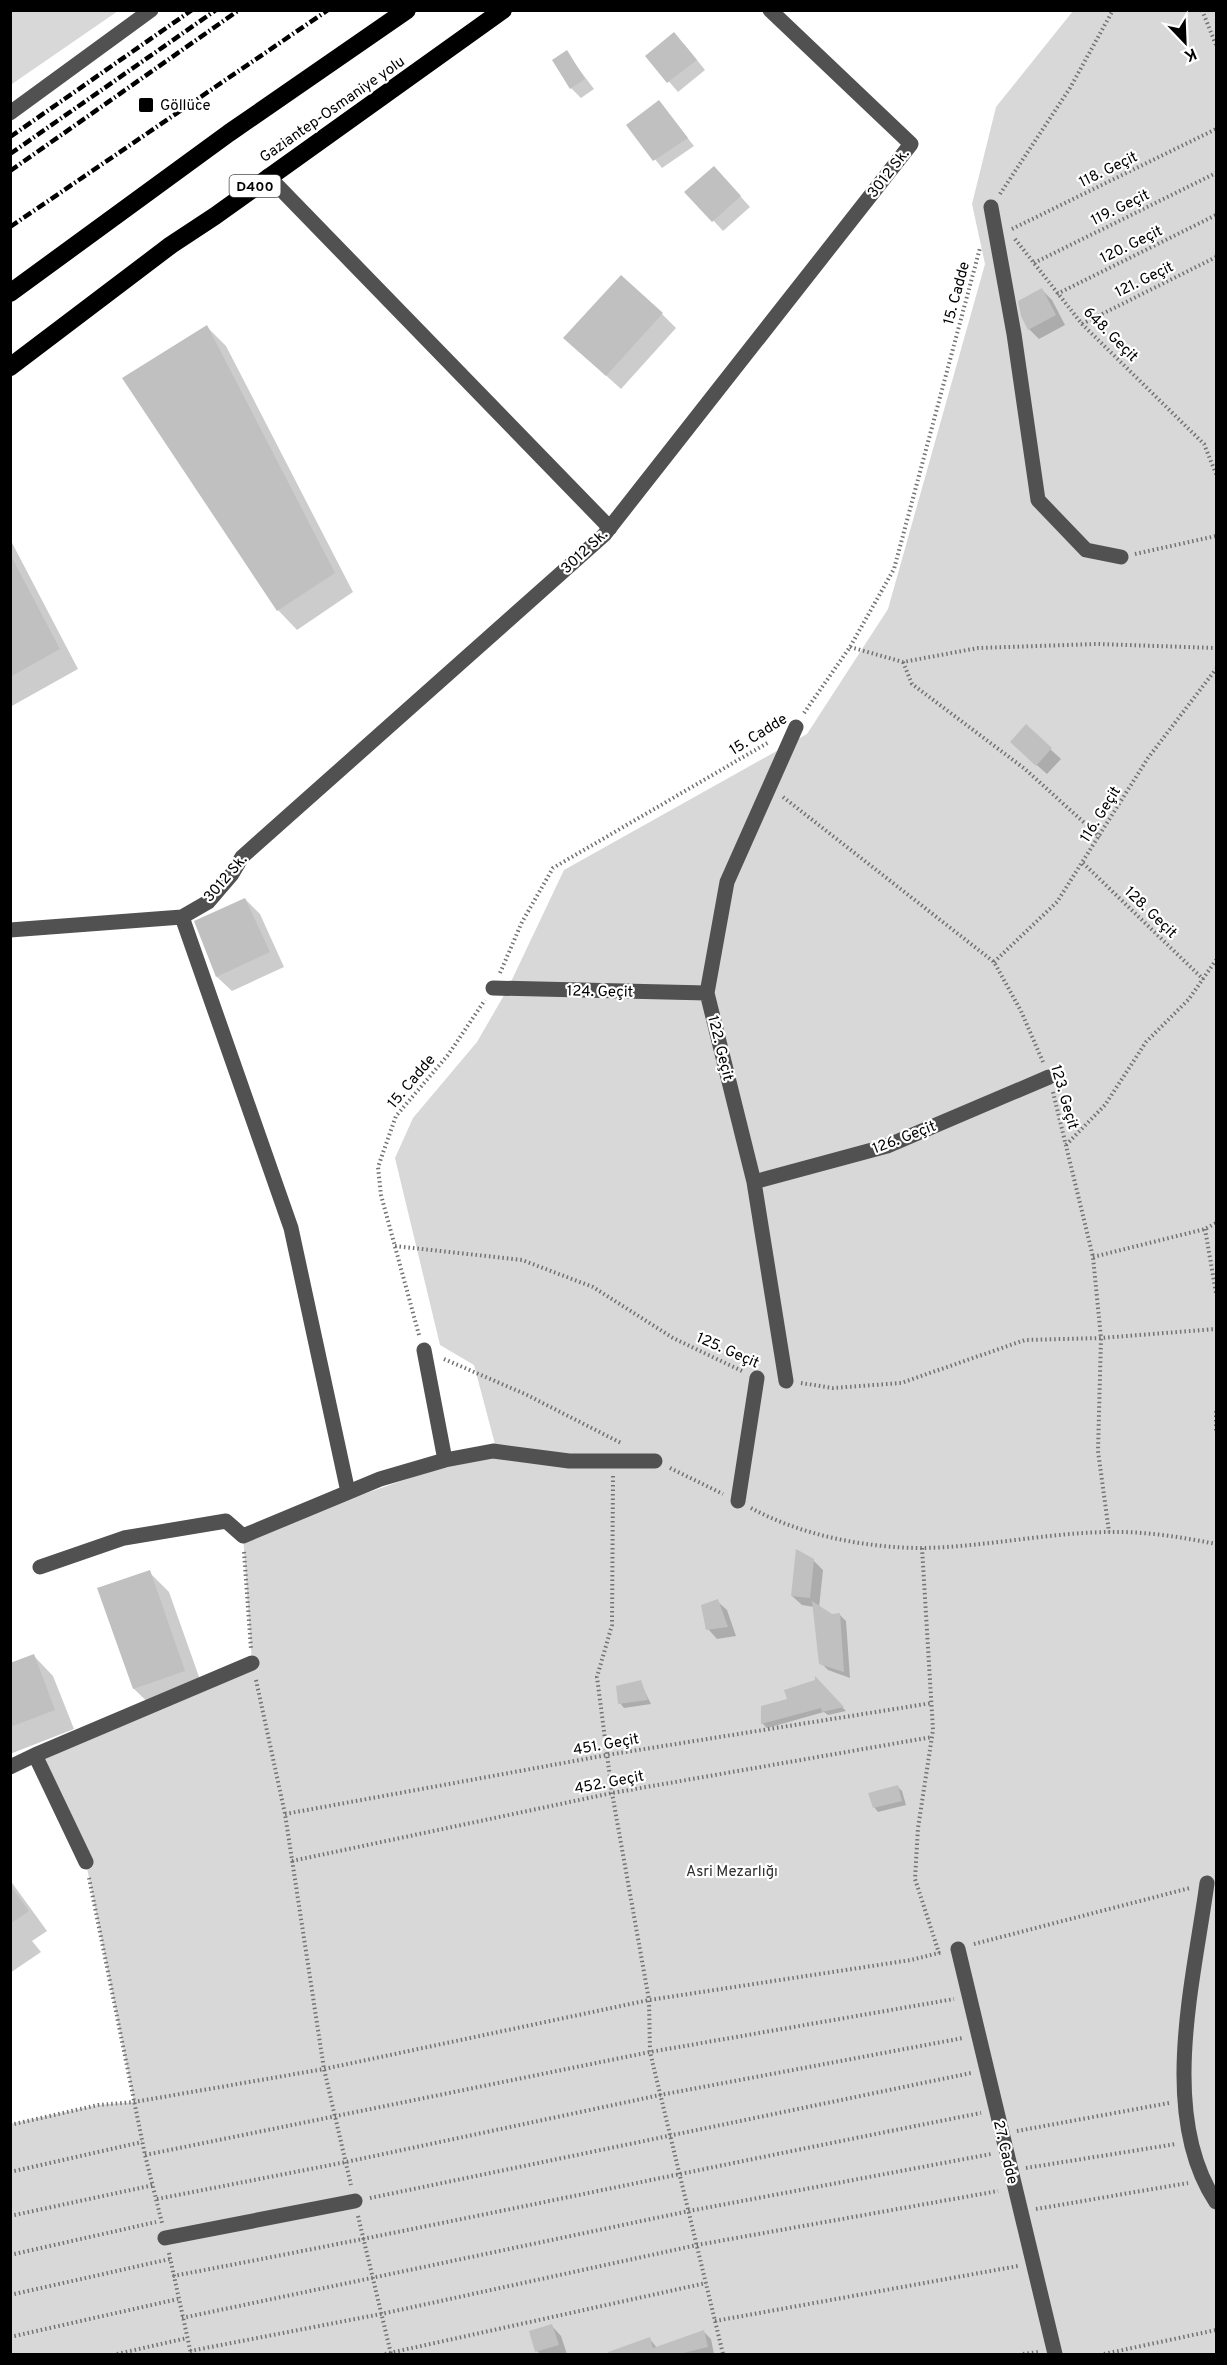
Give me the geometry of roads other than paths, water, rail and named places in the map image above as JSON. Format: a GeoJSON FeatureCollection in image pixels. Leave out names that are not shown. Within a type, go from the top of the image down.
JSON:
{"type":"FeatureCollection","features":[{"type":"Feature","properties":{"kind":"highway"},"geometry":{"type":"LineString","coordinates":[[10,292],[229,133],[407,10]]}},
{"type":"Feature","properties":{"kind":"highway","name":"Gaziantep-Osmaniye yolu"},"geometry":{"type":"LineString","coordinates":[[10,367],[171,245],[503,10]]}},
{"type":"Feature","properties":{"kind":"street"},"geometry":{"type":"LineString","coordinates":[[10,113],[151,10]]}},
{"type":"Feature","properties":{"kind":"street","name":"3012 Sk."},"geometry":{"type":"LineString","coordinates":[[10,930],[182,917],[208,902],[232,874],[242,857],[610,528],[911,144],[770,10]]}},
{"type":"Feature","properties":{"kind":"street"},"geometry":{"type":"LineString","coordinates":[[268,176],[610,528]]}},
{"type":"Feature","properties":{"kind":"street"},"geometry":{"type":"LineString","coordinates":[[991,207],[1014,334],[1038,500],[1086,550],[1121,557]]}},
{"type":"Feature","properties":{"kind":"street","name":"122. Geçit"},"geometry":{"type":"LineString","coordinates":[[786,1381],[754,1182],[707,993],[727,882],[768,785],[796,727]]}},
{"type":"Feature","properties":{"kind":"street"},"geometry":{"type":"LineString","coordinates":[[182,917],[291,1228],[348,1492]]}},
{"type":"Feature","properties":{"kind":"street","name":"124. Geçit"},"geometry":{"type":"LineString","coordinates":[[493,988],[707,993]]}},
{"type":"Feature","properties":{"kind":"street","name":"126. Geçit"},"geometry":{"type":"LineString","coordinates":[[754,1182],[887,1146],[1049,1077]]}},
{"type":"Feature","properties":{"kind":"street"},"geometry":{"type":"LineString","coordinates":[[424,1350],[445,1460]]}},
{"type":"Feature","properties":{"kind":"street"},"geometry":{"type":"LineString","coordinates":[[738,1501],[757,1378]]}},
{"type":"Feature","properties":{"kind":"street"},"geometry":{"type":"LineString","coordinates":[[40,1567],[124,1538],[226,1521],[243,1536],[380,1479],[445,1460],[493,1451],[569,1461],[655,1461]]}},
{"type":"Feature","properties":{"kind":"street"},"geometry":{"type":"LineString","coordinates":[[10,1767],[252,1663]]}},
{"type":"Feature","properties":{"kind":"street"},"geometry":{"type":"LineString","coordinates":[[35,1755],[86,1862]]}},
{"type":"Feature","properties":{"kind":"street"},"geometry":{"type":"LineString","coordinates":[[1207,1883],[1182,2067],[1191,2141],[1204,2180],[1216,2202]]}},
{"type":"Feature","properties":{"kind":"street","name":"27. Cadde"},"geometry":{"type":"LineString","coordinates":[[958,1949],[1055,2355]]}},
{"type":"Feature","properties":{"kind":"street"},"geometry":{"type":"LineString","coordinates":[[165,2238],[355,2201]]}},
{"type":"Feature","properties":{"kind":"railway"},"geometry":{"type":"LineString","coordinates":[[10,137],[192,10]]}},
{"type":"Feature","properties":{"kind":"railway"},"geometry":{"type":"LineString","coordinates":[[10,154],[216,10]]}},
{"type":"Feature","properties":{"kind":"railway"},"geometry":{"type":"LineString","coordinates":[[10,171],[239,10]]}},
{"type":"Feature","properties":{"kind":"railway"},"geometry":{"type":"LineString","coordinates":[[10,227],[328,10]]}},
{"type":"Feature","properties":{"kind":"place","name":"Göllüce"},"geometry":{"type":"Point","coordinates":[146,105]}},
{"type":"Feature","properties":{"kind":"park label","name":"Asri Mezarlığı"},"geometry":{"type":"Point","coordinates":[732,1871]}}]}
